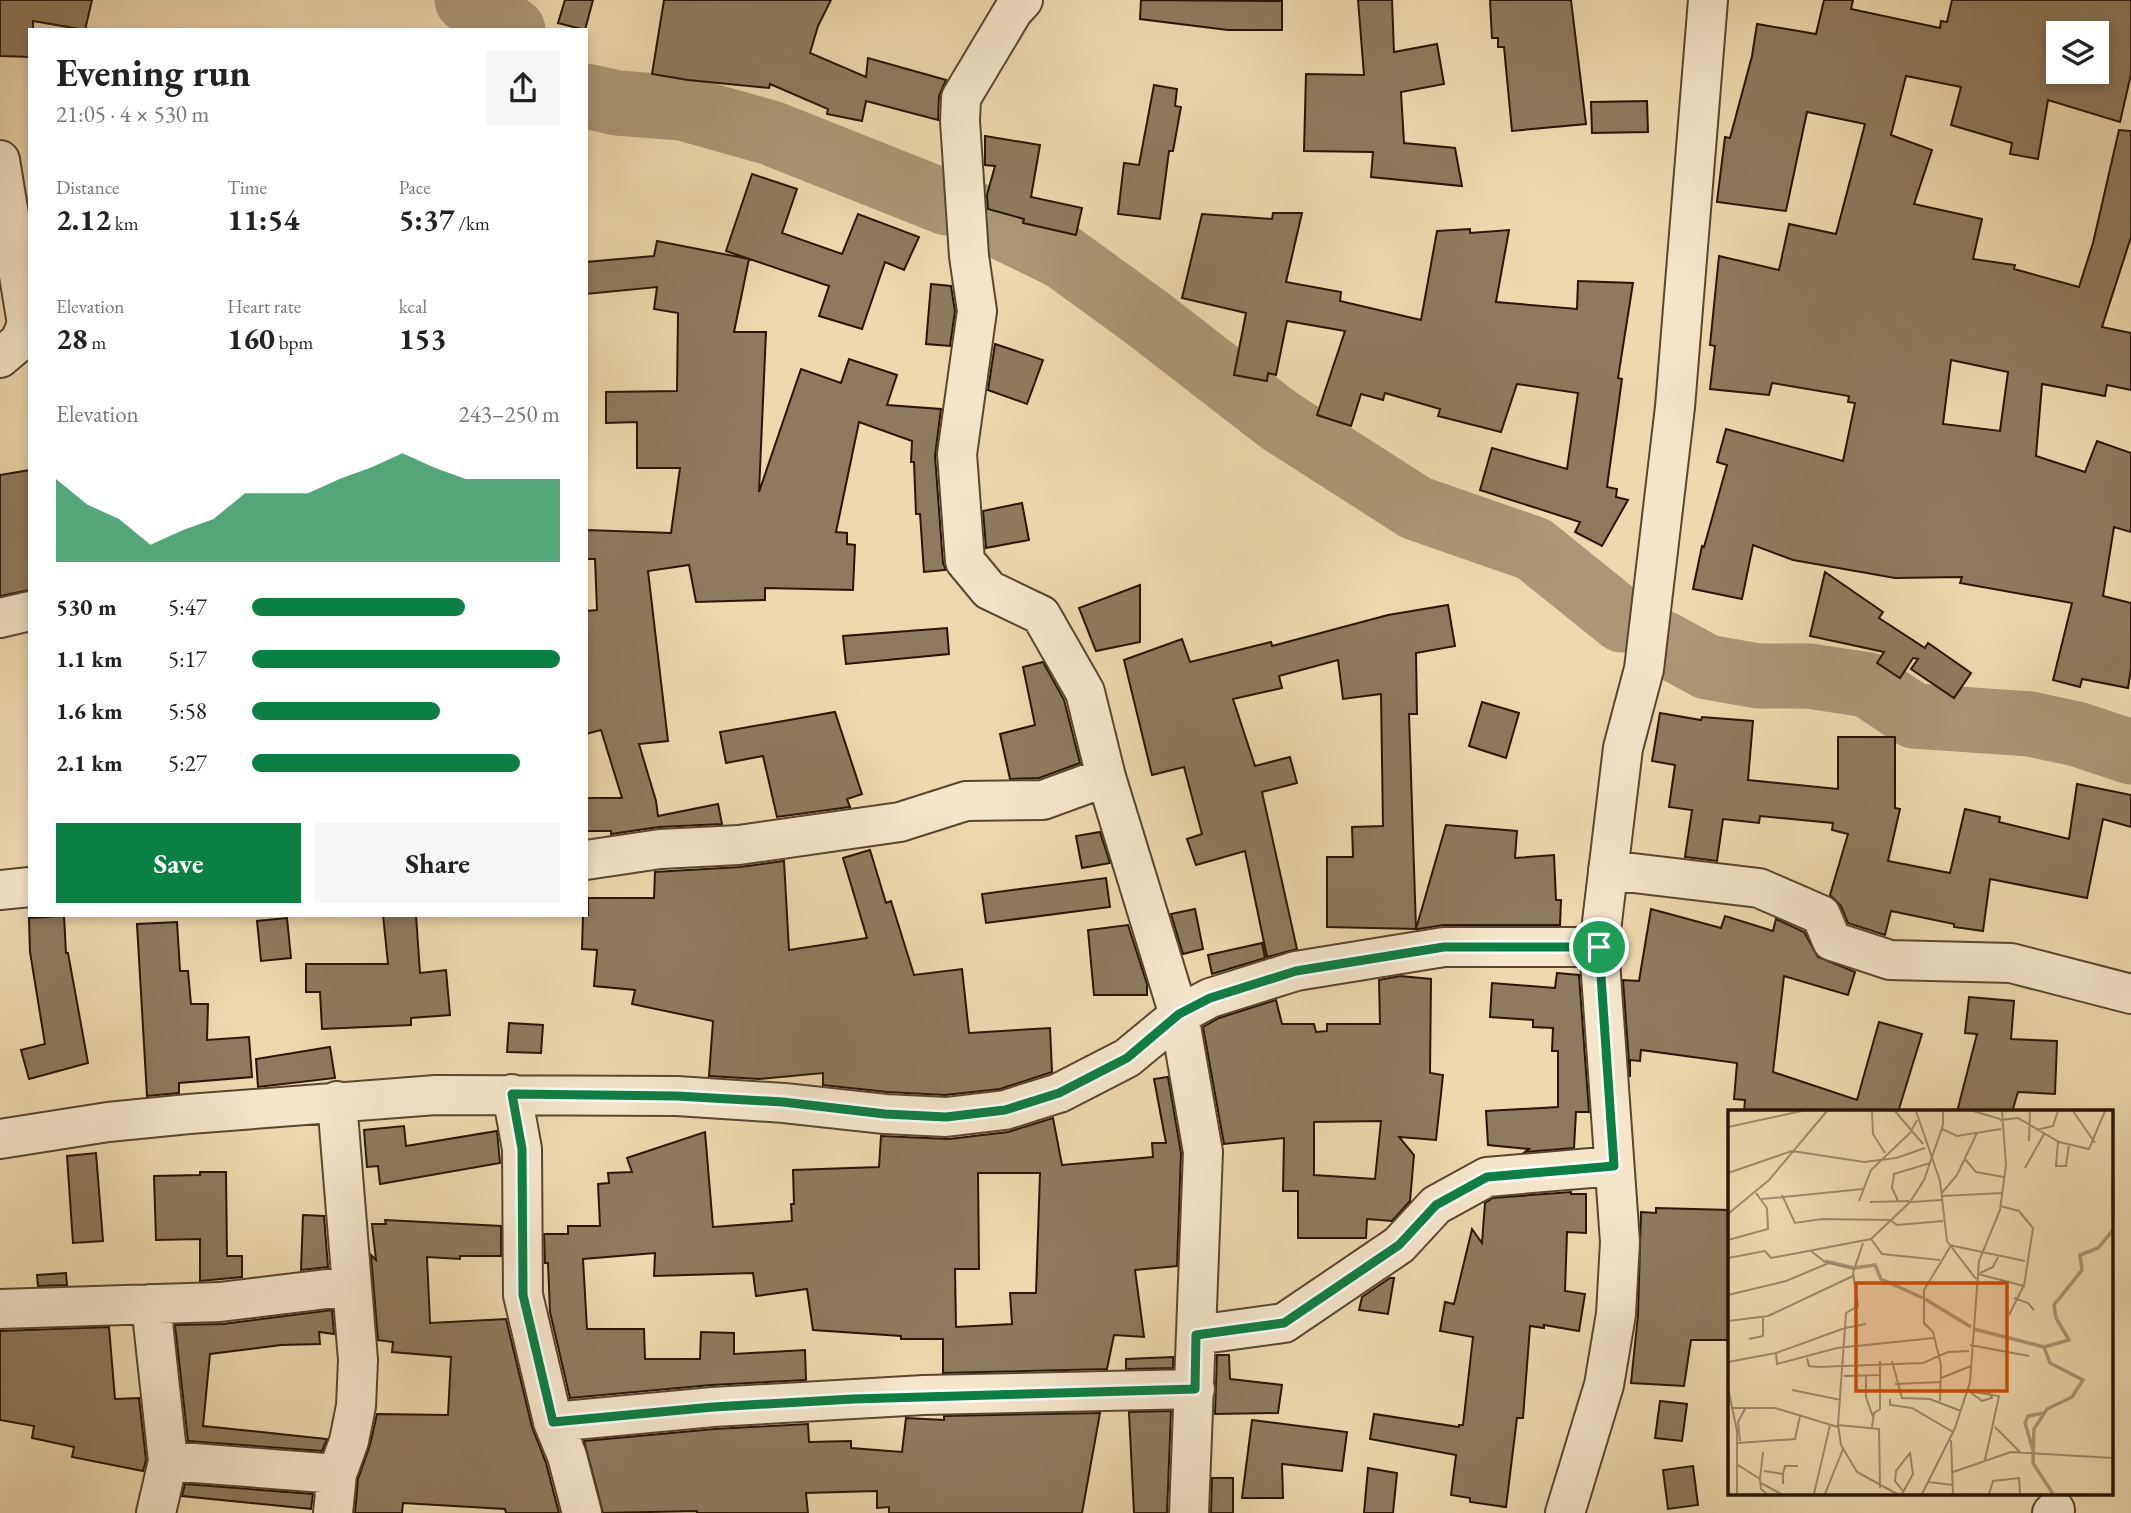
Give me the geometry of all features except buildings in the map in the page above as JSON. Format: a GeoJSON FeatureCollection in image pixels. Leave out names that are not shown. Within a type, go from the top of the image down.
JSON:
{"type":"FeatureCollection","features":[{"type":"Feature","properties":{"kind":"street"},"geometry":{"type":"LineString","coordinates":[[1023,0],[1013,11],[961,98],[960,121],[969,256],[977,311],[957,454],[965,561],[989,590],[1041,615],[1085,692],[1106,778],[1179,1014],[1203,1152],[1189,1513]]}},
{"type":"Feature","properties":{"kind":"street"},"geometry":{"type":"LineString","coordinates":[[1565,1513],[1604,1385],[1616,1314],[1620,1242],[1599,947],[1623,748],[1644,668],[1671,435],[1708,0]]}},
{"type":"Feature","properties":{"kind":"street"},"geometry":{"type":"LineString","coordinates":[[0,160],[27,324],[20,341],[0,358]]}},
{"type":"Feature","properties":{"kind":"street"},"geometry":{"type":"LineString","coordinates":[[0,618],[28,611]]}},
{"type":"Feature","properties":{"kind":"street"},"geometry":{"type":"LineString","coordinates":[[588,860],[660,849],[739,845],[901,822],[966,801],[1043,800],[1106,778]]}},
{"type":"Feature","properties":{"kind":"street"},"geometry":{"type":"LineString","coordinates":[[1608,870],[1759,888],[1821,915],[1832,941],[1890,960],[2011,963],[2131,994]]}},
{"type":"Feature","properties":{"kind":"street"},"geometry":{"type":"LineString","coordinates":[[0,890],[28,887]]}},
{"type":"Feature","properties":{"kind":"street"},"geometry":{"type":"LineString","coordinates":[[0,1139],[108,1122],[337,1101],[436,1095],[677,1096],[783,1102],[885,1114],[946,1117],[982,1113],[1005,1110],[1059,1093],[1127,1058],[1179,1014],[1210,998],[1309,969],[1444,947],[1599,947]]}},
{"type":"Feature","properties":{"kind":"street"},"geometry":{"type":"LineString","coordinates":[[512,1094],[522,1149],[523,1295],[553,1422],[567,1456],[582,1513]]}},
{"type":"Feature","properties":{"kind":"street"},"geometry":{"type":"LineString","coordinates":[[333,1513],[337,1474],[349,1441],[356,1406],[358,1360],[337,1101]]}},
{"type":"Feature","properties":{"kind":"street"},"geometry":{"type":"LineString","coordinates":[[1196,1335],[1284,1323],[1399,1245],[1436,1205],[1487,1177],[1614,1166]]}},
{"type":"Feature","properties":{"kind":"street"},"geometry":{"type":"LineString","coordinates":[[0,1309],[220,1302],[352,1286]]}},
{"type":"Feature","properties":{"kind":"street"},"geometry":{"type":"LineString","coordinates":[[151,1304],[169,1461],[156,1513]]}},
{"type":"Feature","properties":{"kind":"street"},"geometry":{"type":"LineString","coordinates":[[553,1422],[713,1407],[924,1395],[1195,1389]]}},
{"type":"Feature","properties":{"kind":"street"},"geometry":{"type":"LineString","coordinates":[[169,1461],[337,1474]]}},
{"type":"Feature","properties":{"kind":"waterway"},"geometry":{"type":"LineString","coordinates":[[467,0],[510,28]]}},
{"type":"Feature","properties":{"kind":"waterway"},"geometry":{"type":"LineString","coordinates":[[588,96],[617,103],[682,108],[771,133],[947,203]]}},
{"type":"Feature","properties":{"kind":"waterway"},"geometry":{"type":"LineString","coordinates":[[979,216],[1063,257],[1280,421],[1416,508],[1534,549],[1622,620]]}},
{"type":"Feature","properties":{"kind":"waterway"},"geometry":{"type":"LineString","coordinates":[[1661,642],[1707,667],[1758,676],[1809,676],[1868,685],[1914,716],[2030,724],[2077,734],[2131,752]]}},
{"type":"Feature","properties":{"kind":"route"},"geometry":{"type":"LineString","coordinates":[[1444,947],[1599,947],[1614,1166],[1487,1177],[1436,1205],[1399,1245],[1284,1323],[1196,1335],[1195,1389],[924,1395],[713,1407],[553,1422],[523,1295],[522,1149],[512,1094],[677,1096],[783,1102],[885,1114],[946,1117],[1005,1110],[1059,1093],[1127,1058],[1179,1014],[1210,998],[1296,971],[1444,947]]}}]}
